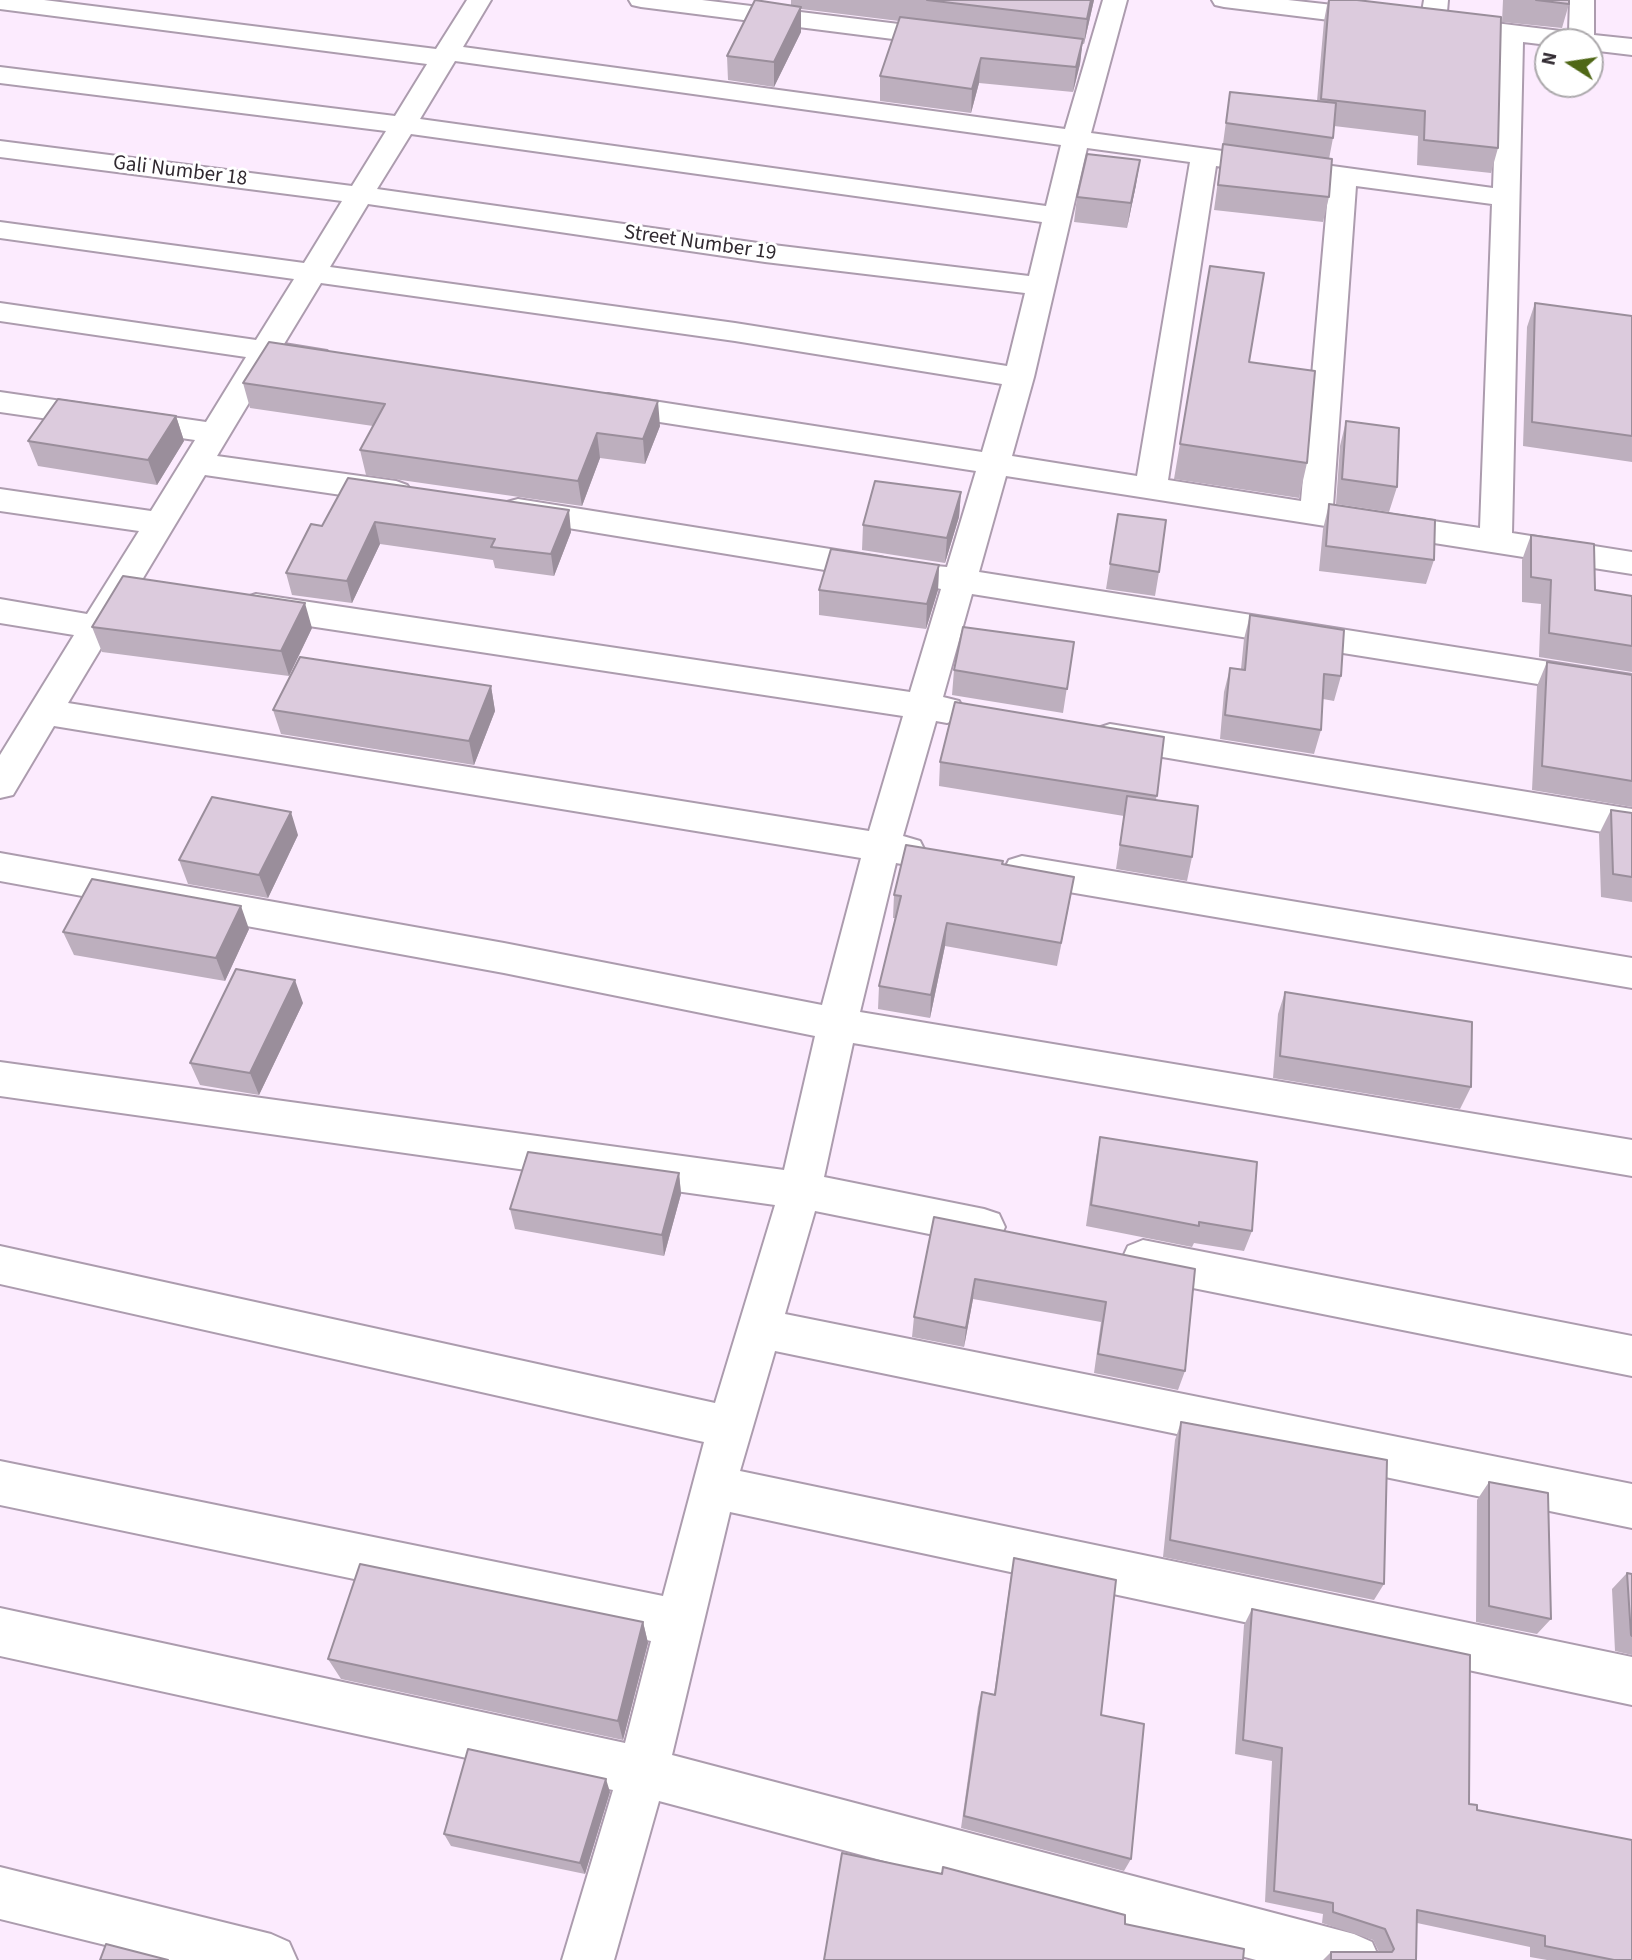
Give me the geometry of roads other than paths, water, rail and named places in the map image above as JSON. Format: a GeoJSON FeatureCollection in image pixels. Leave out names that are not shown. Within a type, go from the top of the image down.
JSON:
{"type":"FeatureCollection","features":[{"type":"Feature","properties":{"kind":"street"},"geometry":{"type":"LineString","coordinates":[[0,785],[24,729],[97,627],[136,587],[160,523],[479,0]]}},
{"type":"Feature","properties":{"kind":"street"},"geometry":{"type":"LineString","coordinates":[[641,0],[974,41]]}},
{"type":"Feature","properties":{"kind":"street"},"geometry":{"type":"LineString","coordinates":[[588,1960],[643,1772],[713,1487],[800,1190],[837,1024],[882,847],[1019,377],[1076,139],[1085,55],[1115,0]]}},
{"type":"Feature","properties":{"kind":"street"},"geometry":{"type":"LineString","coordinates":[[1224,0],[1435,12],[1511,33],[1534,36]]}},
{"type":"Feature","properties":{"kind":"street"},"geometry":{"type":"LineString","coordinates":[[1581,28],[1582,0]]}},
{"type":"Feature","properties":{"kind":"street"},"geometry":{"type":"LineString","coordinates":[[0,2],[446,55],[1506,198]]}},
{"type":"Feature","properties":{"kind":"street"},"geometry":{"type":"LineString","coordinates":[[1496,541],[1511,33]]}},
{"type":"Feature","properties":{"kind":"street"},"geometry":{"type":"LineString","coordinates":[[1604,44],[1632,47]]}},
{"type":"Feature","properties":{"kind":"street"},"geometry":{"type":"LineString","coordinates":[[0,75],[403,125],[1058,216]]}},
{"type":"Feature","properties":{"kind":"street","name":"Gali Number 18"},"geometry":{"type":"LineString","coordinates":[[0,149],[360,195]]}},
{"type":"Feature","properties":{"kind":"street"},"geometry":{"type":"LineString","coordinates":[[1151,488],[1204,157]]}},
{"type":"Feature","properties":{"kind":"street"},"geometry":{"type":"LineString","coordinates":[[1316,514],[1343,176]]}},
{"type":"Feature","properties":{"kind":"street","name":"Street Number 19"},"geometry":{"type":"LineString","coordinates":[[360,195],[765,253],[1041,286]]}},
{"type":"Feature","properties":{"kind":"street"},"geometry":{"type":"LineString","coordinates":[[0,230],[735,332],[1019,377]]}},
{"type":"Feature","properties":{"kind":"street"},"geometry":{"type":"LineString","coordinates":[[0,312],[347,363]]}},
{"type":"Feature","properties":{"kind":"street"},"geometry":{"type":"LineString","coordinates":[[577,399],[1632,563]]}},
{"type":"Feature","properties":{"kind":"street"},"geometry":{"type":"LineString","coordinates":[[0,402],[215,433]]}},
{"type":"Feature","properties":{"kind":"street"},"geometry":{"type":"LineString","coordinates":[[197,463],[429,497]]}},
{"type":"Feature","properties":{"kind":"street"},"geometry":{"type":"LineString","coordinates":[[0,500],[160,523]]}},
{"type":"Feature","properties":{"kind":"street"},"geometry":{"type":"LineString","coordinates":[[483,505],[1632,687]]}},
{"type":"Feature","properties":{"kind":"street"},"geometry":{"type":"LineString","coordinates":[[219,600],[979,715]]}},
{"type":"Feature","properties":{"kind":"street"},"geometry":{"type":"LineString","coordinates":[[0,611],[97,627]]}},
{"type":"Feature","properties":{"kind":"street"},"geometry":{"type":"LineString","coordinates":[[24,729],[936,856]]}},
{"type":"Feature","properties":{"kind":"street"},"geometry":{"type":"LineString","coordinates":[[1074,731],[1632,823]]}},
{"type":"Feature","properties":{"kind":"street"},"geometry":{"type":"LineString","coordinates":[[991,865],[1632,972]]}},
{"type":"Feature","properties":{"kind":"street"},"geometry":{"type":"LineString","coordinates":[[0,867],[505,958],[837,1024],[1632,1158]]}},
{"type":"Feature","properties":{"kind":"street"},"geometry":{"type":"LineString","coordinates":[[0,1079],[800,1190],[1019,1234]]}},
{"type":"Feature","properties":{"kind":"street"},"geometry":{"type":"LineString","coordinates":[[1101,1251],[1632,1356]]}},
{"type":"Feature","properties":{"kind":"street"},"geometry":{"type":"LineString","coordinates":[[0,1265],[730,1427]]}},
{"type":"Feature","properties":{"kind":"street"},"geometry":{"type":"LineString","coordinates":[[758,1328],[1632,1506]]}},
{"type":"Feature","properties":{"kind":"street"},"geometry":{"type":"LineString","coordinates":[[0,1483],[679,1623]]}},
{"type":"Feature","properties":{"kind":"street"},"geometry":{"type":"LineString","coordinates":[[713,1487],[1632,1682]]}},
{"type":"Feature","properties":{"kind":"street"},"geometry":{"type":"LineString","coordinates":[[0,1632],[643,1772],[1354,1960]]}},
{"type":"Feature","properties":{"kind":"street"},"geometry":{"type":"LineString","coordinates":[[0,1893],[271,1960]]}}]}
